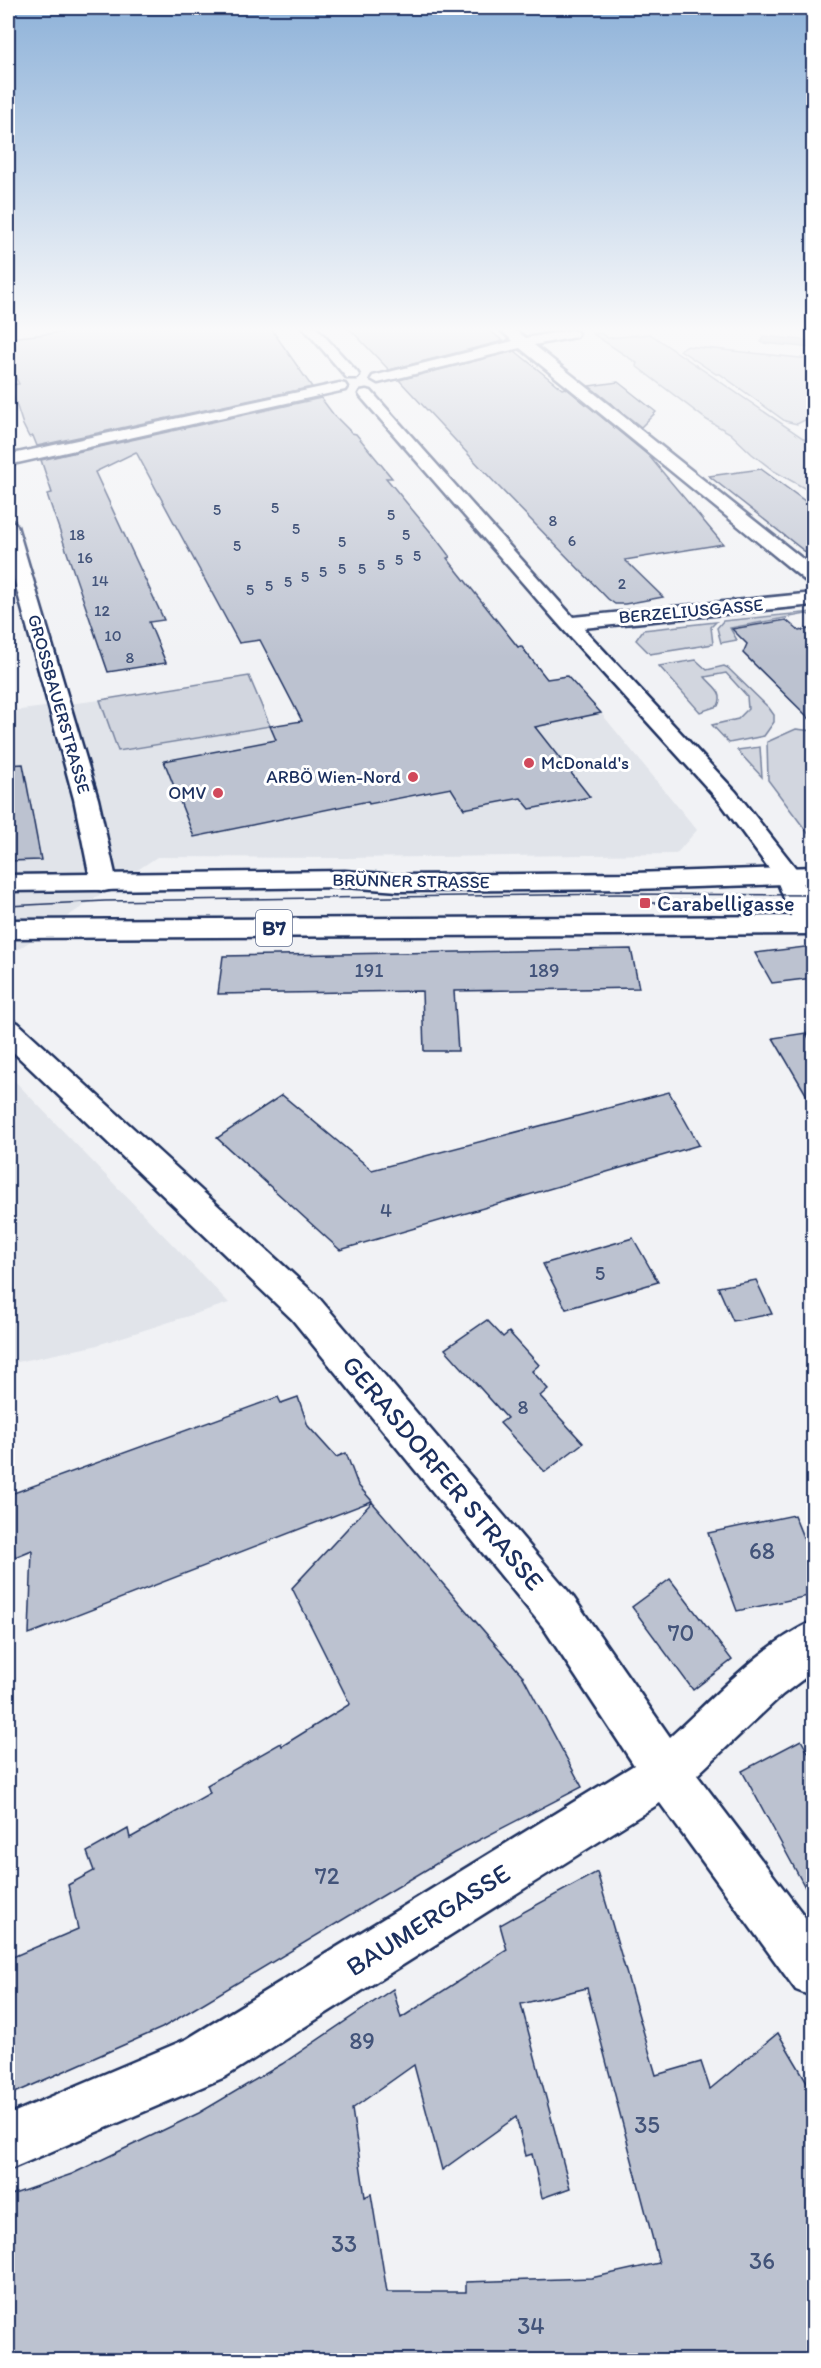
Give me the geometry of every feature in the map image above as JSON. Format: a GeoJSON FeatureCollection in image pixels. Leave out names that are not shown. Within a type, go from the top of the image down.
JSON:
{"type":"FeatureCollection","features":[{"type":"Feature","properties":{"kind":"street"},"geometry":{"type":"LineString","coordinates":[[8,460],[110,438]]}},
{"type":"Feature","properties":{"kind":"street"},"geometry":{"type":"LineString","coordinates":[[404,438],[568,623],[801,876],[810,925]]}},
{"type":"Feature","properties":{"kind":"street"},"geometry":{"type":"LineString","coordinates":[[640,438],[813,578]]}},
{"type":"Feature","properties":{"kind":"street","name":"GROSSBAUERSTRASSE"},"geometry":{"type":"LineString","coordinates":[[8,526],[86,799],[104,883]]}},
{"type":"Feature","properties":{"kind":"street","name":"BERZELIUSGASSE"},"geometry":{"type":"LineString","coordinates":[[568,623],[813,599]]}},
{"type":"Feature","properties":{"kind":"street","name":"BRÜNNER STRASSE"},"geometry":{"type":"LineString","coordinates":[[8,883],[345,879],[422,883],[801,876]]}},
{"type":"Feature","properties":{"kind":"street","name":"B7"},"geometry":{"type":"LineString","coordinates":[[8,929],[810,925]]}},
{"type":"Feature","properties":{"kind":"street","name":"GERASDORFER STRASSE"},"geometry":{"type":"LineString","coordinates":[[8,1030],[305,1308],[558,1612],[666,1772],[813,1972]]}},
{"type":"Feature","properties":{"kind":"street","name":"BAUMERGASSE"},"geometry":{"type":"LineString","coordinates":[[8,2143],[206,2058],[666,1772],[766,1679],[813,1643]]}},
{"type":"Feature","properties":{"kind":"shaded area"},"geometry":{"type":"Polygon","coordinates":[[[735,438],[802,438],[813,445],[813,493],[774,471],[735,438]]]}},
{"type":"Feature","properties":{"kind":"shaded area"},"geometry":{"type":"Polygon","coordinates":[[[813,612],[813,616],[806,614],[730,628],[737,640],[721,643],[717,628],[723,621],[813,612]]]}},
{"type":"Feature","properties":{"kind":"shaded area"},"geometry":{"type":"Polygon","coordinates":[[[716,622],[711,627],[713,644],[650,654],[636,640],[643,630],[716,622]]]}},
{"type":"Feature","properties":{"kind":"shaded area"},"geometry":{"type":"Polygon","coordinates":[[[696,660],[707,670],[724,666],[728,668],[769,708],[774,715],[774,722],[764,736],[729,743],[712,725],[738,719],[748,709],[747,696],[726,673],[705,677],[719,693],[720,701],[718,706],[700,712],[659,666],[696,660]]]}},
{"type":"Feature","properties":{"kind":"shaded area"},"geometry":{"type":"Polygon","coordinates":[[[249,676],[270,726],[118,751],[100,700],[249,676]]]}},
{"type":"Feature","properties":{"kind":"shaded area"},"geometry":{"type":"Polygon","coordinates":[[[567,676],[601,713],[697,830],[676,854],[341,858],[157,857],[8,956],[8,691],[13,711],[100,700],[119,751],[567,676]]]}},
{"type":"Feature","properties":{"kind":"shaded area"},"geometry":{"type":"Polygon","coordinates":[[[796,729],[813,731],[813,840],[768,780],[767,742],[796,729]]]}},
{"type":"Feature","properties":{"kind":"shaded area"},"geometry":{"type":"Polygon","coordinates":[[[760,747],[762,777],[737,750],[760,747]]]}},
{"type":"Feature","properties":{"kind":"shaded area"},"geometry":{"type":"Polygon","coordinates":[[[8,1074],[229,1303],[94,1346],[8,1364],[8,1074]]]}},
{"type":"Feature","properties":{"kind":"building"},"geometry":{"type":"Polygon","coordinates":[[[34,438],[77,438],[37,446],[34,438]]]}},
{"type":"Feature","properties":{"kind":"building"},"geometry":{"type":"Polygon","coordinates":[[[143,438],[359,438],[392,478],[386,478],[434,536],[450,557],[447,558],[518,647],[521,646],[547,679],[567,676],[601,713],[535,727],[590,797],[530,809],[521,798],[464,809],[451,788],[369,804],[368,801],[194,837],[164,761],[276,740],[270,726],[302,721],[260,640],[239,643],[136,452],[95,472],[164,620],[149,622],[166,663],[108,672],[47,494],[52,493],[41,460],[143,438]]]}},
{"type":"Feature","properties":{"kind":"building"},"geometry":{"type":"Polygon","coordinates":[[[453,438],[626,438],[649,456],[723,544],[625,560],[663,597],[615,604],[453,438]]]}},
{"type":"Feature","properties":{"kind":"building"},"geometry":{"type":"Polygon","coordinates":[[[761,469],[813,507],[813,558],[709,476],[761,469]]]}},
{"type":"Feature","properties":{"kind":"building"},"geometry":{"type":"Polygon","coordinates":[[[786,620],[799,631],[813,628],[813,722],[743,653],[747,644],[732,629],[786,620]]]}},
{"type":"Feature","properties":{"kind":"building"},"geometry":{"type":"Polygon","coordinates":[[[23,764],[41,860],[8,861],[8,765],[23,764]]]}},
{"type":"Feature","properties":{"kind":"building"},"geometry":{"type":"Polygon","coordinates":[[[813,946],[813,978],[772,983],[755,953],[813,946]]]}},
{"type":"Feature","properties":{"kind":"building"},"geometry":{"type":"Polygon","coordinates":[[[631,949],[639,988],[454,991],[458,1051],[424,1051],[422,991],[218,994],[223,956],[631,949]]]}},
{"type":"Feature","properties":{"kind":"building"},"geometry":{"type":"Polygon","coordinates":[[[806,1033],[813,1045],[813,1106],[773,1038],[806,1033]]]}},
{"type":"Feature","properties":{"kind":"building"},"geometry":{"type":"Polygon","coordinates":[[[669,1092],[699,1145],[340,1250],[217,1138],[282,1095],[372,1170],[669,1092]]]}},
{"type":"Feature","properties":{"kind":"building"},"geometry":{"type":"Polygon","coordinates":[[[633,1238],[658,1282],[566,1309],[543,1264],[633,1238]]]}},
{"type":"Feature","properties":{"kind":"building"},"geometry":{"type":"Polygon","coordinates":[[[756,1280],[772,1314],[733,1321],[718,1287],[756,1280]]]}},
{"type":"Feature","properties":{"kind":"building"},"geometry":{"type":"Polygon","coordinates":[[[487,1320],[503,1337],[509,1332],[539,1365],[532,1371],[548,1389],[540,1396],[583,1443],[545,1472],[500,1423],[507,1418],[445,1349],[487,1320]]]}},
{"type":"Feature","properties":{"kind":"building"},"geometry":{"type":"Polygon","coordinates":[[[278,1397],[281,1403],[298,1397],[308,1426],[336,1457],[346,1453],[358,1485],[372,1501],[29,1634],[32,1550],[15,1557],[8,1513],[8,1495],[278,1397]]]}},
{"type":"Feature","properties":{"kind":"building"},"geometry":{"type":"Polygon","coordinates":[[[372,1502],[522,1675],[582,1787],[454,1853],[162,2028],[8,2096],[8,1959],[78,1929],[68,1885],[94,1871],[87,1852],[128,1829],[130,1838],[210,1793],[207,1785],[281,1743],[282,1746],[350,1704],[292,1588],[372,1502]]]}},
{"type":"Feature","properties":{"kind":"building"},"geometry":{"type":"Polygon","coordinates":[[[794,1515],[813,1562],[813,1595],[737,1611],[708,1533],[794,1515]]]}},
{"type":"Feature","properties":{"kind":"building"},"geometry":{"type":"Polygon","coordinates":[[[670,1579],[732,1660],[693,1690],[632,1607],[670,1579]]]}},
{"type":"Feature","properties":{"kind":"building"},"geometry":{"type":"Polygon","coordinates":[[[801,1740],[813,1761],[813,1902],[742,1771],[801,1740]]]}},
{"type":"Feature","properties":{"kind":"building"},"geometry":{"type":"Polygon","coordinates":[[[597,1872],[656,2075],[701,2062],[710,2089],[778,2033],[813,2092],[813,2361],[8,2361],[8,2221],[11,2195],[72,2174],[199,2113],[282,2064],[393,1989],[401,2018],[507,1950],[500,1925],[597,1872]],[[587,1988],[521,2004],[570,2188],[542,2198],[532,2154],[526,2156],[516,2117],[442,2170],[414,2065],[352,2109],[365,2197],[371,2194],[387,2292],[466,2292],[466,2282],[591,2278],[659,2263],[587,1988]]]}},
{"type":"Feature","properties":{"kind":"tram line"},"geometry":{"type":"LineString","coordinates":[[8,906],[105,901],[616,894],[814,895]]}},
{"type":"Feature","properties":{"kind":"tram line"},"geometry":{"type":"LineString","coordinates":[[646,903],[745,903]]}},
{"type":"Feature","properties":{"kind":"place","name":"McDonald's"},"geometry":{"type":"Point","coordinates":[529,763]}},
{"type":"Feature","properties":{"kind":"place","name":"ARBÖ Wien-Nord"},"geometry":{"type":"Point","coordinates":[413,777]}},
{"type":"Feature","properties":{"kind":"place","name":"OMV"},"geometry":{"type":"Point","coordinates":[218,793]}},
{"type":"Feature","properties":{"kind":"place","name":"Carabelligasse"},"geometry":{"type":"Point","coordinates":[645,903]}}]}
